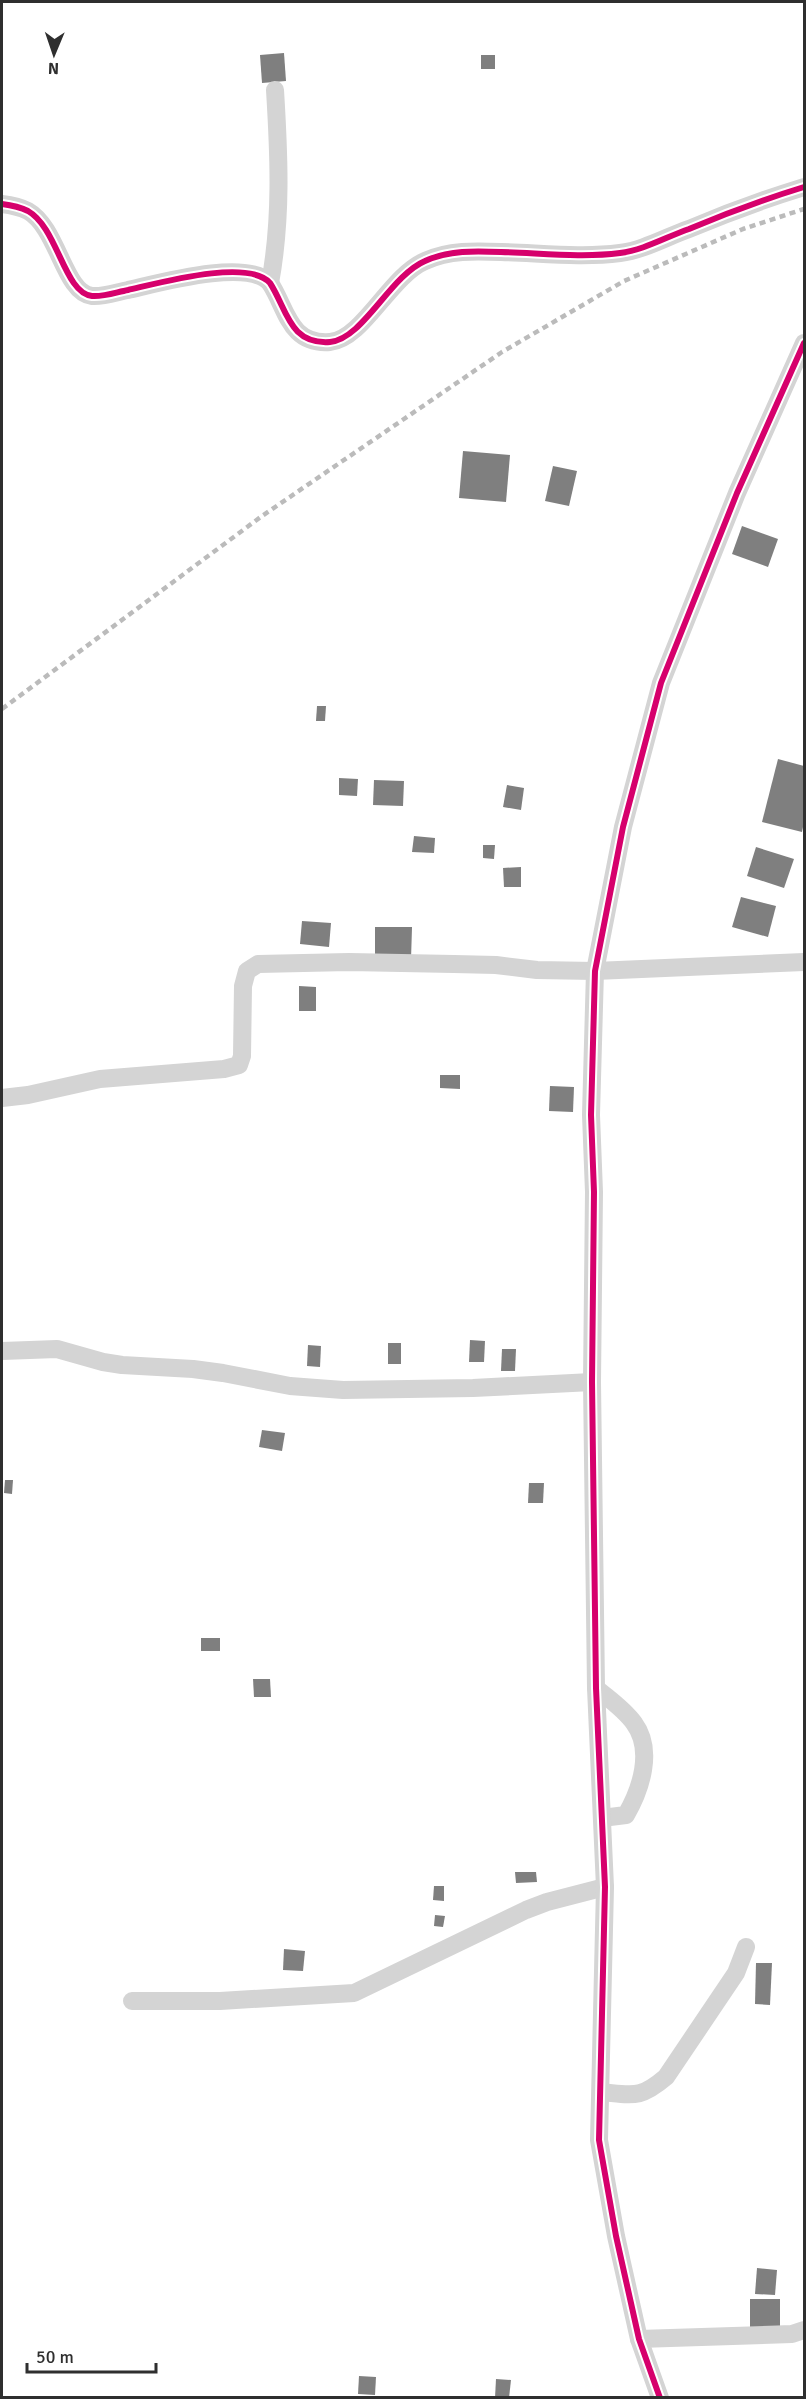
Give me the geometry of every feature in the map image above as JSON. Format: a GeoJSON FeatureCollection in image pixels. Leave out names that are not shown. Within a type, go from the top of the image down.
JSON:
{"type":"FeatureCollection","features":[{"type":"Feature","properties":{"kind":"street"},"geometry":{"type":"LineString","coordinates":[[270,283],[279,228],[280,179],[275,90]]}},
{"type":"Feature","properties":{"kind":"street"},"geometry":{"type":"LineString","coordinates":[[2,204],[27,210],[36,216],[51,236],[74,285],[84,295],[99,296],[187,277],[223,273],[254,273],[266,278],[270,283],[277,293],[290,324],[297,331],[312,340],[331,342],[351,333],[405,273],[431,258],[462,252],[622,253],[804,187]]}},
{"type":"Feature","properties":{"kind":"street"},"geometry":{"type":"LineString","coordinates":[[660,2397],[639,2339],[616,2236],[599,2140],[602,2092],[605,1887],[596,1688],[592,1382],[594,1192],[591,1115],[595,971],[623,827],[661,683],[737,493],[804,343]]}},
{"type":"Feature","properties":{"kind":"street"},"geometry":{"type":"LineString","coordinates":[[2,1098],[28,1095],[100,1079],[224,1069],[239,1065],[242,1056],[243,986],[247,971],[258,964],[496,965],[537,970],[595,971],[804,962]]}},
{"type":"Feature","properties":{"kind":"street"},"geometry":{"type":"LineString","coordinates":[[2,1352],[57,1349],[122,1365],[193,1369],[290,1386],[343,1390],[473,1388],[592,1382]]}},
{"type":"Feature","properties":{"kind":"street"},"geometry":{"type":"LineString","coordinates":[[596,1688],[624,1711],[635,1724],[643,1741],[644,1762],[634,1801],[626,1815],[602,1818]]}},
{"type":"Feature","properties":{"kind":"street"},"geometry":{"type":"LineString","coordinates":[[132,2001],[220,2001],[354,1993],[526,1910],[547,1902],[605,1887]]}},
{"type":"Feature","properties":{"kind":"street"},"geometry":{"type":"LineString","coordinates":[[602,2092],[639,2095],[651,2090],[666,2077],[736,1973],[746,1947]]}},
{"type":"Feature","properties":{"kind":"street"},"geometry":{"type":"LineString","coordinates":[[639,2339],[792,2334],[804,2330]]}},
{"type":"Feature","properties":{"kind":"building"},"geometry":{"type":"Polygon","coordinates":[[[284,53],[286,81],[262,83],[260,55],[284,53]]]}},
{"type":"Feature","properties":{"kind":"building"},"geometry":{"type":"Polygon","coordinates":[[[481,55],[495,55],[495,69],[481,69],[481,55]]]}},
{"type":"Feature","properties":{"kind":"building"},"geometry":{"type":"Polygon","coordinates":[[[463,451],[510,455],[506,502],[459,498],[463,451]]]}},
{"type":"Feature","properties":{"kind":"building"},"geometry":{"type":"Polygon","coordinates":[[[553,466],[577,471],[569,506],[545,501],[553,466]]]}},
{"type":"Feature","properties":{"kind":"building"},"geometry":{"type":"Polygon","coordinates":[[[742,526],[778,539],[768,567],[732,554],[742,526]]]}},
{"type":"Feature","properties":{"kind":"building"},"geometry":{"type":"Polygon","coordinates":[[[317,706],[326,706],[325,721],[316,721],[317,706]]]}},
{"type":"Feature","properties":{"kind":"building"},"geometry":{"type":"Polygon","coordinates":[[[778,759],[804,766],[802,832],[762,822],[778,759]]]}},
{"type":"Feature","properties":{"kind":"building"},"geometry":{"type":"Polygon","coordinates":[[[339,778],[358,779],[357,796],[339,795],[339,778]]]}},
{"type":"Feature","properties":{"kind":"building"},"geometry":{"type":"Polygon","coordinates":[[[374,780],[404,781],[403,806],[373,805],[374,780]]]}},
{"type":"Feature","properties":{"kind":"building"},"geometry":{"type":"Polygon","coordinates":[[[507,785],[524,788],[521,810],[503,807],[507,785]]]}},
{"type":"Feature","properties":{"kind":"building"},"geometry":{"type":"Polygon","coordinates":[[[414,836],[435,838],[434,853],[412,852],[414,836]]]}},
{"type":"Feature","properties":{"kind":"building"},"geometry":{"type":"Polygon","coordinates":[[[483,845],[495,845],[494,859],[483,858],[483,845]]]}},
{"type":"Feature","properties":{"kind":"building"},"geometry":{"type":"Polygon","coordinates":[[[756,847],[794,859],[784,888],[747,876],[756,847]]]}},
{"type":"Feature","properties":{"kind":"building"},"geometry":{"type":"Polygon","coordinates":[[[521,867],[521,887],[504,887],[503,868],[521,867]]]}},
{"type":"Feature","properties":{"kind":"building"},"geometry":{"type":"Polygon","coordinates":[[[741,897],[776,906],[768,937],[732,927],[741,897]]]}},
{"type":"Feature","properties":{"kind":"building"},"geometry":{"type":"Polygon","coordinates":[[[302,921],[331,923],[329,947],[300,944],[302,921]]]}},
{"type":"Feature","properties":{"kind":"building"},"geometry":{"type":"Polygon","coordinates":[[[375,927],[412,927],[411,959],[375,959],[375,927]]]}},
{"type":"Feature","properties":{"kind":"building"},"geometry":{"type":"Polygon","coordinates":[[[299,986],[316,987],[316,1011],[299,1011],[299,986]]]}},
{"type":"Feature","properties":{"kind":"building"},"geometry":{"type":"Polygon","coordinates":[[[440,1075],[460,1075],[460,1089],[440,1088],[440,1075]]]}},
{"type":"Feature","properties":{"kind":"building"},"geometry":{"type":"Polygon","coordinates":[[[550,1086],[574,1087],[573,1112],[549,1111],[550,1086]]]}},
{"type":"Feature","properties":{"kind":"building"},"geometry":{"type":"Polygon","coordinates":[[[470,1340],[485,1341],[484,1362],[469,1362],[470,1340]]]}},
{"type":"Feature","properties":{"kind":"building"},"geometry":{"type":"Polygon","coordinates":[[[388,1343],[401,1343],[401,1364],[388,1364],[388,1343]]]}},
{"type":"Feature","properties":{"kind":"building"},"geometry":{"type":"Polygon","coordinates":[[[308,1345],[321,1346],[320,1367],[307,1366],[308,1345]]]}},
{"type":"Feature","properties":{"kind":"building"},"geometry":{"type":"Polygon","coordinates":[[[502,1349],[516,1349],[515,1371],[501,1371],[502,1349]]]}},
{"type":"Feature","properties":{"kind":"building"},"geometry":{"type":"Polygon","coordinates":[[[262,1430],[285,1433],[282,1451],[259,1447],[262,1430]]]}},
{"type":"Feature","properties":{"kind":"building"},"geometry":{"type":"Polygon","coordinates":[[[5,1480],[13,1480],[12,1494],[4,1493],[5,1480]]]}},
{"type":"Feature","properties":{"kind":"building"},"geometry":{"type":"Polygon","coordinates":[[[529,1483],[544,1483],[543,1503],[528,1503],[529,1483]]]}},
{"type":"Feature","properties":{"kind":"building"},"geometry":{"type":"Polygon","coordinates":[[[201,1638],[220,1638],[220,1651],[201,1651],[201,1638]]]}},
{"type":"Feature","properties":{"kind":"building"},"geometry":{"type":"Polygon","coordinates":[[[253,1679],[270,1679],[271,1697],[254,1697],[253,1679]]]}},
{"type":"Feature","properties":{"kind":"building"},"geometry":{"type":"Polygon","coordinates":[[[515,1872],[536,1872],[537,1882],[516,1883],[515,1872]]]}},
{"type":"Feature","properties":{"kind":"building"},"geometry":{"type":"Polygon","coordinates":[[[434,1886],[444,1886],[444,1901],[433,1900],[434,1886]]]}},
{"type":"Feature","properties":{"kind":"building"},"geometry":{"type":"Polygon","coordinates":[[[435,1915],[445,1916],[443,1927],[434,1926],[435,1915]]]}},
{"type":"Feature","properties":{"kind":"building"},"geometry":{"type":"Polygon","coordinates":[[[284,1949],[305,1951],[303,1971],[283,1970],[284,1949]]]}},
{"type":"Feature","properties":{"kind":"building"},"geometry":{"type":"Polygon","coordinates":[[[756,1963],[772,1963],[770,2005],[755,2004],[756,1963]]]}},
{"type":"Feature","properties":{"kind":"building"},"geometry":{"type":"Polygon","coordinates":[[[757,2268],[777,2270],[775,2295],[755,2294],[757,2268]]]}},
{"type":"Feature","properties":{"kind":"building"},"geometry":{"type":"Polygon","coordinates":[[[750,2299],[780,2299],[780,2328],[750,2328],[750,2299]]]}},
{"type":"Feature","properties":{"kind":"building"},"geometry":{"type":"Polygon","coordinates":[[[359,2376],[376,2377],[375,2395],[358,2394],[359,2376]]]}},
{"type":"Feature","properties":{"kind":"building"},"geometry":{"type":"Polygon","coordinates":[[[496,2379],[511,2380],[509,2398],[495,2398],[496,2379]]]}},
{"type":"Feature","properties":{"kind":"railway"},"geometry":{"type":"LineString","coordinates":[[2,709],[262,516],[502,352],[624,281],[743,229],[804,209]]}},
{"type":"Feature","properties":{"kind":"cycle path"},"geometry":{"type":"LineString","coordinates":[[2,204],[28,211],[38,219],[47,231],[74,284],[82,292],[92,296],[101,296],[160,282],[224,272],[259,276],[270,283],[297,332],[306,338],[330,342],[354,330],[412,269],[434,257],[472,252],[576,255],[629,251],[746,206],[804,187]]}},
{"type":"Feature","properties":{"kind":"cycle path"},"geometry":{"type":"LineString","coordinates":[[660,2398],[639,2339],[616,2236],[599,2140],[605,1887],[596,1688],[592,1382],[594,1192],[591,1115],[595,971],[623,827],[661,683],[737,493],[804,343]]}}]}
